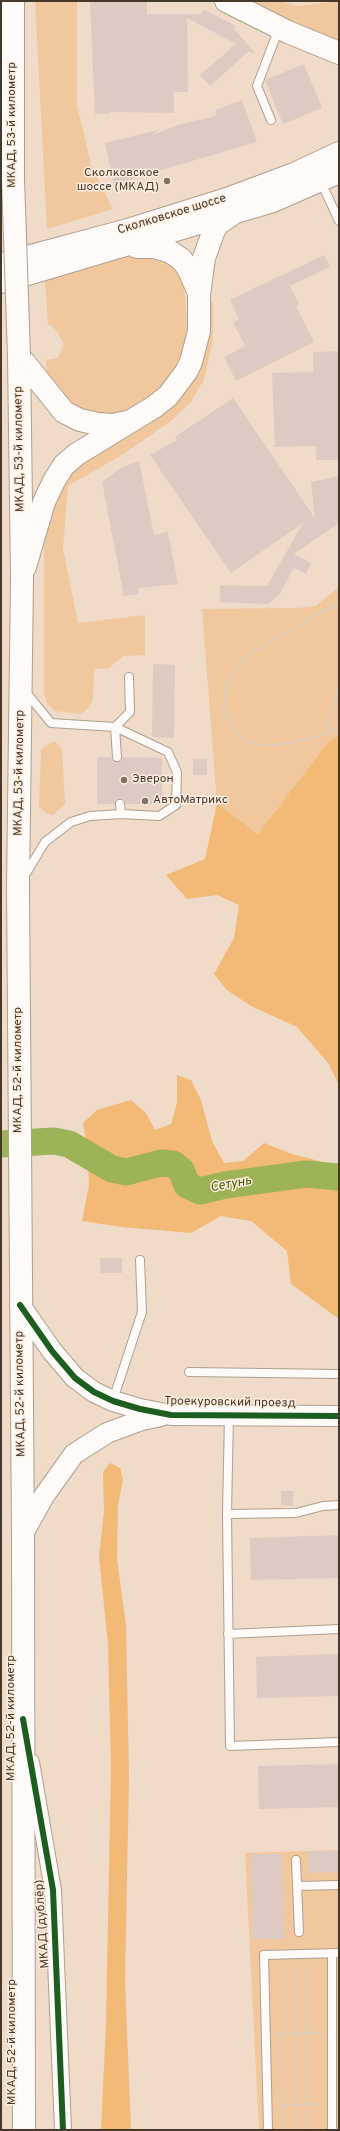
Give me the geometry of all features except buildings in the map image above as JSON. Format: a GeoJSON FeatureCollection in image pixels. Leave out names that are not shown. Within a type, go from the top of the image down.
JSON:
{"type":"FeatureCollection","features":[{"type":"Feature","properties":{"kind":"main road"},"geometry":{"type":"LineString","coordinates":[[226,1],[279,27],[339,53]]}},
{"type":"Feature","properties":{"kind":"main road","name":"МКАД, 53-й километр"},"geometry":{"type":"LineString","coordinates":[[15,7],[13,179],[19,356],[22,578],[22,687],[18,892]]}},
{"type":"Feature","properties":{"kind":"main road","name":"Сколковское шоссе"},"geometry":{"type":"LineString","coordinates":[[1,264],[128,230],[227,198],[294,174],[339,153]]}},
{"type":"Feature","properties":{"kind":"main road","name":"Сколковское шоссе"},"geometry":{"type":"LineString","coordinates":[[1,282],[273,202],[330,177]]}},
{"type":"Feature","properties":{"kind":"main road"},"geometry":{"type":"LineString","coordinates":[[22,578],[44,502],[64,465],[78,454],[154,407],[168,396],[186,372],[191,362],[199,331],[199,295],[204,258],[209,240],[219,223],[231,215]]}},
{"type":"Feature","properties":{"kind":"main road"},"geometry":{"type":"LineString","coordinates":[[120,248],[154,247],[169,251],[181,259],[188,268],[199,295]]}},
{"type":"Feature","properties":{"kind":"main road"},"geometry":{"type":"LineString","coordinates":[[19,356],[64,412],[80,420],[98,424],[113,424],[130,421]]}},
{"type":"Feature","properties":{"kind":"main road","name":"МКАД, 52-й километр"},"geometry":{"type":"LineString","coordinates":[[18,892],[20,1109],[19,1182],[23,1534],[24,2130]]}},
{"type":"Feature","properties":{"kind":"street","name":"Троекуровский проезд"},"geometry":{"type":"LineString","coordinates":[[20,1305],[52,1351],[75,1378],[94,1392],[113,1401],[140,1409],[171,1415]]}},
{"type":"Feature","properties":{"kind":"street","name":"Троекуровский проезд"},"geometry":{"type":"LineString","coordinates":[[23,1534],[44,1496],[74,1454],[107,1433],[142,1420],[171,1415],[339,1416]]}},
{"type":"Feature","properties":{"kind":"street","name":"МКАД (дублёр)"},"geometry":{"type":"LineString","coordinates":[[23,1719],[54,1890],[62,2130]]}},
{"type":"Feature","properties":{"kind":"lane"},"geometry":{"type":"LineString","coordinates":[[270,120],[257,86],[279,27]]}},
{"type":"Feature","properties":{"kind":"lane"},"geometry":{"type":"LineString","coordinates":[[330,177],[339,221]]}},
{"type":"Feature","properties":{"kind":"lane"},"geometry":{"type":"LineString","coordinates":[[117,757],[115,727],[130,712],[129,678]]}},
{"type":"Feature","properties":{"kind":"lane"},"geometry":{"type":"LineString","coordinates":[[18,892],[45,842],[71,822],[90,816],[121,814],[159,816],[176,805],[177,772],[168,752],[115,727],[51,723],[22,687]]}},
{"type":"Feature","properties":{"kind":"lane"},"geometry":{"type":"LineString","coordinates":[[120,804],[121,814]]}},
{"type":"Feature","properties":{"kind":"lane"},"geometry":{"type":"LineString","coordinates":[[113,1401],[142,1312],[140,1260]]}},
{"type":"Feature","properties":{"kind":"lane"},"geometry":{"type":"LineString","coordinates":[[189,1372],[339,1374]]}},
{"type":"Feature","properties":{"kind":"lane"},"geometry":{"type":"LineString","coordinates":[[229,1415],[227,1514],[230,1746],[339,1742]]}},
{"type":"Feature","properties":{"kind":"lane"},"geometry":{"type":"LineString","coordinates":[[227,1514],[296,1513],[323,1506],[339,1505]]}},
{"type":"Feature","properties":{"kind":"lane"},"geometry":{"type":"LineString","coordinates":[[228,1634],[339,1629]]}},
{"type":"Feature","properties":{"kind":"lane"},"geometry":{"type":"LineString","coordinates":[[296,1860],[299,1932]]}},
{"type":"Feature","properties":{"kind":"lane"},"geometry":{"type":"LineString","coordinates":[[297,1886],[339,1885]]}},
{"type":"Feature","properties":{"kind":"lane"},"geometry":{"type":"LineString","coordinates":[[268,2130],[264,1955],[335,1953],[332,2033],[332,2130]]}},
{"type":"Feature","properties":{"kind":"path"},"geometry":{"type":"LineString","coordinates":[[339,602],[245,657],[234,674],[226,691],[224,711],[232,728],[247,742],[268,746],[294,743],[326,734],[339,727]]}},
{"type":"Feature","properties":{"kind":"path"},"geometry":{"type":"LineString","coordinates":[[326,734],[339,686]]}},
{"type":"Feature","properties":{"kind":"path"},"geometry":{"type":"LineString","coordinates":[[283,2130],[282,2105],[285,1954]]}},
{"type":"Feature","properties":{"kind":"path"},"geometry":{"type":"LineString","coordinates":[[296,1954],[296,2130]]}},
{"type":"Feature","properties":{"kind":"path"},"geometry":{"type":"LineString","coordinates":[[308,1954],[308,2130]]}},
{"type":"Feature","properties":{"kind":"path"},"geometry":{"type":"LineString","coordinates":[[266,2034],[332,2033]]}},
{"type":"Feature","properties":{"kind":"path"},"geometry":{"type":"LineString","coordinates":[[267,2106],[332,2104]]}},
{"type":"Feature","properties":{"kind":"shaded area"},"geometry":{"type":"Polygon","coordinates":[[[35,1],[77,1],[77,106],[92,168],[113,209],[47,229],[35,1]]]}},
{"type":"Feature","properties":{"kind":"shaded area"},"geometry":{"type":"Polygon","coordinates":[[[245,1],[280,1],[297,6],[339,1],[339,48],[245,1]]]}},
{"type":"Feature","properties":{"kind":"shaded area"},"geometry":{"type":"Polygon","coordinates":[[[151,254],[178,269],[184,283],[187,324],[184,349],[179,365],[158,395],[119,419],[81,419],[47,380],[46,360],[58,358],[64,344],[55,329],[48,324],[45,281],[133,255],[151,254]]]}},
{"type":"Feature","properties":{"kind":"shaded area"},"geometry":{"type":"Polygon","coordinates":[[[207,299],[213,302],[213,339],[204,380],[190,403],[171,421],[122,455],[68,486],[63,549],[78,623],[145,615],[145,655],[123,656],[109,668],[94,669],[93,699],[89,707],[82,714],[54,711],[47,703],[44,693],[44,537],[53,496],[68,473],[96,450],[164,410],[207,299]]]}},
{"type":"Feature","properties":{"kind":"shaded area"},"geometry":{"type":"Polygon","coordinates":[[[339,587],[339,735],[329,742],[258,834],[217,803],[202,609],[297,608],[315,606],[339,587]]]}},
{"type":"Feature","properties":{"kind":"shaded area"},"geometry":{"type":"Polygon","coordinates":[[[339,735],[339,1086],[329,1064],[297,1027],[251,1006],[227,990],[214,974],[234,938],[239,905],[217,895],[187,899],[166,875],[205,859],[217,803],[258,834],[329,741],[339,735]]]}},
{"type":"Feature","properties":{"kind":"shaded area"},"geometry":{"type":"Polygon","coordinates":[[[55,741],[62,749],[65,804],[53,815],[46,813],[39,807],[41,750],[46,745],[55,741]]]}},
{"type":"Feature","properties":{"kind":"shaded area"},"geometry":{"type":"Polygon","coordinates":[[[177,1075],[191,1080],[201,1100],[212,1141],[224,1163],[243,1161],[264,1143],[292,1154],[339,1165],[339,1319],[291,1284],[287,1251],[251,1221],[221,1216],[191,1233],[122,1227],[82,1221],[89,1185],[87,1145],[83,1123],[97,1110],[131,1100],[146,1113],[155,1130],[171,1124],[177,1103],[177,1075]]]}},
{"type":"Feature","properties":{"kind":"shaded area"},"geometry":{"type":"Polygon","coordinates":[[[110,1463],[120,1468],[123,1480],[118,1505],[117,1559],[126,1626],[129,1777],[125,1981],[131,2130],[101,2130],[106,2023],[111,1768],[108,1644],[99,1556],[104,1511],[103,1472],[110,1463]]]}},
{"type":"Feature","properties":{"kind":"shaded area"},"geometry":{"type":"Polygon","coordinates":[[[339,1850],[339,2130],[259,2130],[245,1853],[339,1850]]]}},
{"type":"Feature","properties":{"kind":"waterway","name":"Сетунь"},"geometry":{"type":"LineString","coordinates":[[1,1144],[54,1141],[69,1144],[112,1169],[126,1172],[161,1163],[173,1164],[181,1170],[187,1185],[200,1191],[225,1185],[306,1174],[339,1177]]}},
{"type":"Feature","properties":{"kind":"cycle path"},"geometry":{"type":"LineString","coordinates":[[20,1305],[52,1351],[75,1378],[94,1392],[113,1401],[140,1409],[171,1415],[339,1416]]}},
{"type":"Feature","properties":{"kind":"cycle path"},"geometry":{"type":"LineString","coordinates":[[23,1719],[53,1890],[63,2130]]}},
{"type":"Feature","properties":{"kind":"place","name":"Сколковское шоссе (МКАД)"},"geometry":{"type":"Point","coordinates":[167,181]}},
{"type":"Feature","properties":{"kind":"place","name":"Эверон"},"geometry":{"type":"Point","coordinates":[124,780]}},
{"type":"Feature","properties":{"kind":"place","name":"АвтоМатрикс"},"geometry":{"type":"Point","coordinates":[145,801]}}]}
